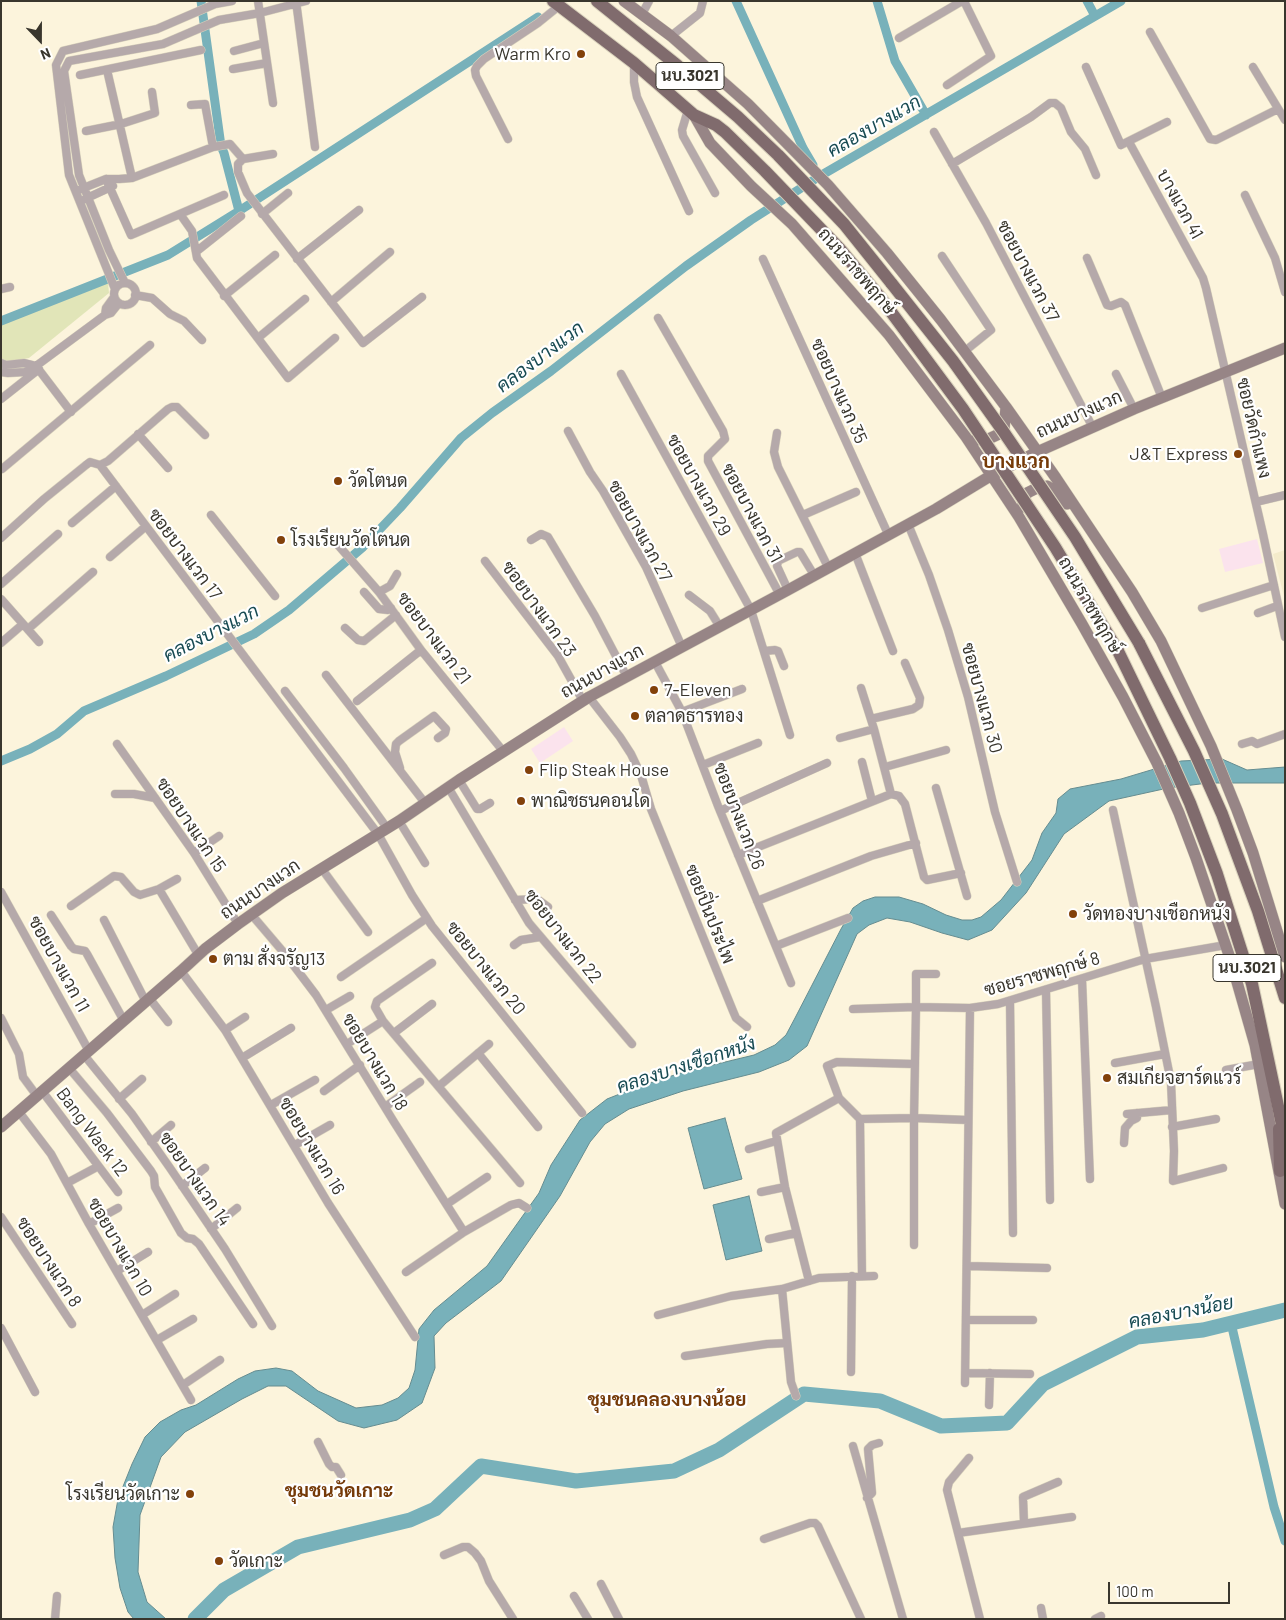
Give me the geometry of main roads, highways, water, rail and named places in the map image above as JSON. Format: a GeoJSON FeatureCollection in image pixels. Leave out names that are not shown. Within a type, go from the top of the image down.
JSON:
{"type":"FeatureCollection","features":[{"type":"Feature","properties":{"kind":"main road","name":"ถนนราชพฤกษ์"},"geometry":{"type":"LineString","coordinates":[[597,1],[738,117],[778,155],[844,224],[953,361],[1003,431],[1075,538],[1139,643],[1194,750],[1222,814],[1255,902],[1285,998]]}},
{"type":"Feature","properties":{"kind":"main road","name":"ถนนราชพฤกษ์"},"geometry":{"type":"LineString","coordinates":[[624,1],[670,36],[748,104],[828,185],[887,253],[965,351],[1006,407],[1132,592],[1161,641],[1211,746],[1237,810],[1282,935],[1285,957]]}},
{"type":"Feature","properties":{"kind":"main road","name":"ถนนราชพฤกษ์"},"geometry":{"type":"LineString","coordinates":[[556,3],[634,62],[691,112],[716,125],[765,171],[840,249],[880,297],[963,409],[1060,555],[1118,651],[1170,758],[1218,874],[1252,984],[1285,1139]]}},
{"type":"Feature","properties":{"kind":"main road","name":"ถนนราชพฤกษ์"},"geometry":{"type":"LineString","coordinates":[[691,112],[710,143],[751,186],[792,224],[889,335],[966,437],[992,475],[1086,630],[1157,763],[1179,813],[1226,945],[1255,1045],[1285,1204]]}},
{"type":"Feature","properties":{"kind":"main road","name":"ถนนบางแวก"},"geometry":{"type":"LineString","coordinates":[[1,1127],[181,972],[205,949],[251,914],[399,822],[458,780],[586,699],[1037,452],[1092,426],[1226,372],[1284,351]]}},
{"type":"Feature","properties":{"kind":"main road"},"geometry":{"type":"LineString","coordinates":[[966,437],[984,441],[997,435],[1006,424],[1006,407]]}},
{"type":"Feature","properties":{"kind":"main road"},"geometry":{"type":"LineString","coordinates":[[1039,551],[1024,513],[1023,502],[1027,494],[1035,489],[1047,486],[1052,489],[1086,524]]}},
{"type":"Feature","properties":{"kind":"main road"},"geometry":{"type":"LineString","coordinates":[[1278,1104],[1280,1171]]}},
{"type":"Feature","properties":{"kind":"water"},"geometry":{"type":"Polygon","coordinates":[[[1222,759],[1247,770],[1285,767],[1285,783],[1208,783],[1168,788],[1109,801],[1064,834],[1026,893],[992,930],[968,940],[910,922],[887,918],[869,925],[857,934],[807,1046],[789,1060],[759,1072],[683,1091],[629,1109],[605,1124],[590,1142],[560,1196],[501,1281],[446,1323],[434,1336],[435,1368],[422,1403],[397,1420],[364,1428],[338,1421],[286,1386],[268,1386],[185,1432],[161,1457],[140,1515],[138,1572],[147,1602],[166,1619],[134,1619],[128,1612],[120,1588],[115,1558],[113,1527],[118,1499],[132,1464],[145,1437],[160,1422],[181,1410],[196,1405],[238,1379],[255,1371],[276,1368],[292,1371],[318,1391],[356,1408],[382,1405],[398,1398],[409,1388],[415,1370],[419,1329],[434,1310],[487,1266],[539,1193],[551,1165],[580,1120],[607,1099],[640,1086],[684,1072],[754,1055],[775,1045],[786,1035],[853,908],[863,901],[875,897],[899,897],[923,904],[962,920],[972,920],[981,917],[1001,900],[1032,860],[1042,833],[1056,813],[1058,799],[1070,789],[1121,779],[1181,761],[1222,759]]]}},
{"type":"Feature","properties":{"kind":"water"},"geometry":{"type":"Polygon","coordinates":[[[725,1118],[742,1179],[704,1189],[688,1128],[725,1118]]]}},
{"type":"Feature","properties":{"kind":"water"},"geometry":{"type":"Polygon","coordinates":[[[749,1196],[762,1251],[726,1260],[713,1205],[749,1196]]]}},
{"type":"Feature","properties":{"kind":"waterway"},"geometry":{"type":"LineString","coordinates":[[201,1],[221,146],[239,211]]}},
{"type":"Feature","properties":{"kind":"waterway"},"geometry":{"type":"LineString","coordinates":[[736,1],[803,148],[813,165]]}},
{"type":"Feature","properties":{"kind":"waterway"},"geometry":{"type":"LineString","coordinates":[[877,1],[895,61],[926,115]]}},
{"type":"Feature","properties":{"kind":"waterway"},"geometry":{"type":"LineString","coordinates":[[1087,1],[1095,16]]}},
{"type":"Feature","properties":{"kind":"waterway","name":"คลองบางแวก"},"geometry":{"type":"LineString","coordinates":[[1,761],[30,749],[57,734],[84,711],[166,676],[254,634],[289,610],[363,547],[461,438],[686,266],[751,220],[820,176],[1121,1]]}},
{"type":"Feature","properties":{"kind":"waterway"},"geometry":{"type":"LineString","coordinates":[[1,321],[168,255],[538,17]]}},
{"type":"Feature","properties":{"kind":"waterway","name":"คลองบางน้อย"},"geometry":{"type":"LineString","coordinates":[[195,1619],[224,1590],[298,1547],[410,1520],[435,1509],[481,1466],[576,1481],[674,1471],[719,1450],[804,1394],[880,1401],[941,1426],[1007,1423],[1043,1384],[1137,1337],[1203,1330],[1285,1310]]}},
{"type":"Feature","properties":{"kind":"waterway"},"geometry":{"type":"LineString","coordinates":[[1231,1323],[1274,1507],[1285,1541]]}},
{"type":"Feature","properties":{"kind":"place","name":"Warm Kro"},"geometry":{"type":"Point","coordinates":[581,54]}},
{"type":"Feature","properties":{"kind":"place","name":"J&T Express"},"geometry":{"type":"Point","coordinates":[1238,454]}},
{"type":"Feature","properties":{"kind":"place","name":"วัดโตนด"},"geometry":{"type":"Point","coordinates":[338,481]}},
{"type":"Feature","properties":{"kind":"place","name":"โรงเรียนวัดโตนด"},"geometry":{"type":"Point","coordinates":[281,540]}},
{"type":"Feature","properties":{"kind":"place","name":"7-Eleven"},"geometry":{"type":"Point","coordinates":[654,690]}},
{"type":"Feature","properties":{"kind":"place","name":"ตลาดธารทอง"},"geometry":{"type":"Point","coordinates":[635,716]}},
{"type":"Feature","properties":{"kind":"place","name":"Flip Steak House"},"geometry":{"type":"Point","coordinates":[529,770]}},
{"type":"Feature","properties":{"kind":"place","name":"พาณิชธนคอนโด"},"geometry":{"type":"Point","coordinates":[521,801]}},
{"type":"Feature","properties":{"kind":"place","name":"วัดทองบางเชือกหนัง"},"geometry":{"type":"Point","coordinates":[1073,914]}},
{"type":"Feature","properties":{"kind":"place","name":"ตาม สั่งจรัญ13"},"geometry":{"type":"Point","coordinates":[213,959]}},
{"type":"Feature","properties":{"kind":"place","name":"สมเกียจฮาร์ดแวร์"},"geometry":{"type":"Point","coordinates":[1107,1078]}},
{"type":"Feature","properties":{"kind":"place","name":"โรงเรียนวัดเกาะ"},"geometry":{"type":"Point","coordinates":[190,1494]}},
{"type":"Feature","properties":{"kind":"place","name":"วัดเกาะ"},"geometry":{"type":"Point","coordinates":[219,1561]}},
{"type":"Feature","properties":{"kind":"district","name":"บางแวก"},"geometry":{"type":"Point","coordinates":[1016,461]}},
{"type":"Feature","properties":{"kind":"district","name":"ชุมชนคลองบางน้อย"},"geometry":{"type":"Point","coordinates":[667,1400]}},
{"type":"Feature","properties":{"kind":"district","name":"ชุมชนวัดเกาะ"},"geometry":{"type":"Point","coordinates":[339,1491]}},
{"type":"Feature","properties":{"kind":"water label","name":"คลองบางเชือกหนัง"},"geometry":{"type":"Point","coordinates":[686,1065]}}]}
